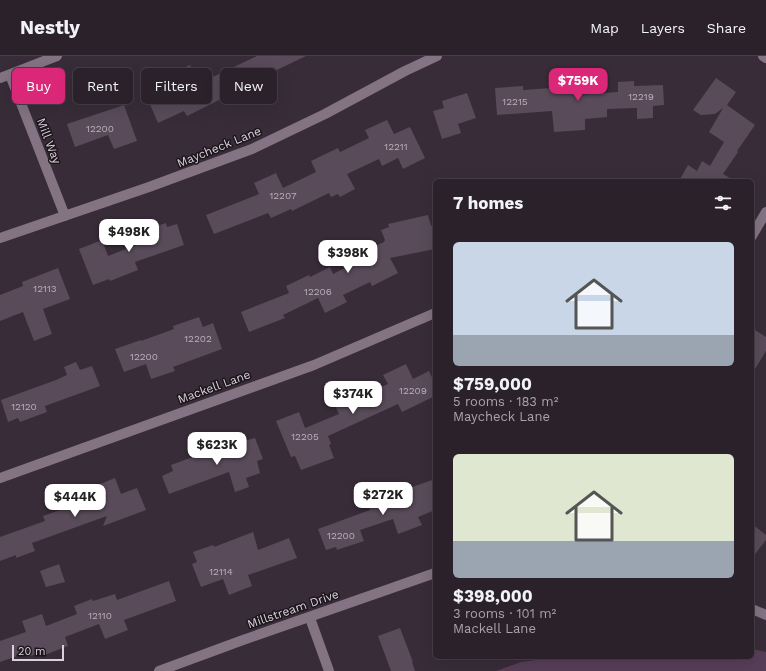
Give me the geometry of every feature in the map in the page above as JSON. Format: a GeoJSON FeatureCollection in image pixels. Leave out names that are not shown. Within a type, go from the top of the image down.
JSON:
{"type":"FeatureCollection","features":[{"type":"Feature","properties":{"kind":"street"},"geometry":{"type":"LineString","coordinates":[[5,76],[57,56]]}},
{"type":"Feature","properties":{"kind":"street","name":"Maycheck Lane"},"geometry":{"type":"LineString","coordinates":[[0,238],[194,172],[252,149],[326,114],[405,71],[437,56]]}},
{"type":"Feature","properties":{"kind":"street","name":"Mill Way"},"geometry":{"type":"LineString","coordinates":[[5,76],[65,216]]}},
{"type":"Feature","properties":{"kind":"street"},"geometry":{"type":"LineString","coordinates":[[754,233],[766,212]]}},
{"type":"Feature","properties":{"kind":"street","name":"Mackell Lane"},"geometry":{"type":"LineString","coordinates":[[0,478],[314,365],[433,314]]}},
{"type":"Feature","properties":{"kind":"street","name":"Millstream Drive"},"geometry":{"type":"LineString","coordinates":[[159,671],[433,574]]}},
{"type":"Feature","properties":{"kind":"street"},"geometry":{"type":"LineString","coordinates":[[754,610],[766,615]]}},
{"type":"Feature","properties":{"kind":"street"},"geometry":{"type":"LineString","coordinates":[[310,618],[330,671]]}},
{"type":"Feature","properties":{"kind":"shaded area"},"geometry":{"type":"Polygon","coordinates":[[[754,649],[766,652],[766,671],[496,671],[521,662],[544,659],[754,659],[754,649]]]}},
{"type":"Feature","properties":{"kind":"building"},"geometry":{"type":"Polygon","coordinates":[[[257,56],[306,56],[277,70],[277,68],[232,68],[257,56]]]}},
{"type":"Feature","properties":{"kind":"building"},"geometry":{"type":"Polygon","coordinates":[[[190,65],[191,68],[184,68],[190,65]]]}},
{"type":"Feature","properties":{"kind":"building"},"geometry":{"type":"Polygon","coordinates":[[[220,74],[220,100],[212,104],[212,77],[220,74]]]}},
{"type":"Feature","properties":{"kind":"building"},"geometry":{"type":"Polygon","coordinates":[[[574,78],[576,95],[618,92],[618,82],[634,81],[634,86],[663,85],[664,105],[653,106],[653,118],[637,119],[637,108],[607,109],[607,117],[585,119],[585,130],[554,132],[552,111],[497,115],[495,88],[523,86],[523,90],[551,88],[550,79],[574,78]]]}},
{"type":"Feature","properties":{"kind":"building"},"geometry":{"type":"Polygon","coordinates":[[[716,78],[736,92],[727,105],[755,125],[723,174],[732,179],[680,179],[688,165],[697,171],[702,161],[710,166],[724,142],[709,132],[723,108],[715,114],[701,115],[693,110],[716,78]]]}},
{"type":"Feature","properties":{"kind":"building"},"geometry":{"type":"Polygon","coordinates":[[[467,93],[476,118],[458,124],[461,133],[442,139],[433,111],[444,108],[442,101],[467,93]]]}},
{"type":"Feature","properties":{"kind":"building"},"geometry":{"type":"Polygon","coordinates":[[[150,104],[211,104],[187,116],[184,111],[158,123],[150,104]]]}},
{"type":"Feature","properties":{"kind":"building"},"geometry":{"type":"Polygon","coordinates":[[[124,105],[137,141],[114,149],[108,135],[75,147],[67,124],[124,105]]]}},
{"type":"Feature","properties":{"kind":"building"},"geometry":{"type":"Polygon","coordinates":[[[387,120],[394,134],[410,127],[425,158],[403,169],[398,158],[382,166],[379,159],[347,174],[355,189],[340,197],[338,194],[331,197],[329,193],[292,211],[291,209],[271,218],[268,213],[214,234],[206,215],[259,194],[254,183],[276,173],[283,188],[316,172],[311,161],[338,148],[340,152],[369,138],[365,130],[387,120]]]}},
{"type":"Feature","properties":{"kind":"building"},"geometry":{"type":"Polygon","coordinates":[[[428,215],[431,226],[433,226],[433,249],[390,258],[398,273],[372,286],[370,282],[343,295],[347,302],[325,313],[318,298],[283,315],[285,318],[249,332],[241,312],[289,293],[286,286],[309,275],[310,277],[330,267],[333,274],[359,261],[356,255],[384,242],[385,240],[381,230],[389,227],[388,224],[428,215]]]}},
{"type":"Feature","properties":{"kind":"building"},"geometry":{"type":"Polygon","coordinates":[[[166,223],[167,227],[177,224],[184,245],[135,262],[138,270],[110,281],[109,279],[93,285],[79,249],[102,240],[108,256],[142,243],[138,232],[166,223]]]}},
{"type":"Feature","properties":{"kind":"building"},"geometry":{"type":"Polygon","coordinates":[[[58,268],[70,299],[43,309],[52,334],[34,341],[23,312],[0,321],[0,295],[23,286],[22,282],[58,268]]]}},
{"type":"Feature","properties":{"kind":"building"},"geometry":{"type":"Polygon","coordinates":[[[199,317],[203,327],[213,323],[222,349],[173,367],[175,371],[151,379],[146,364],[124,372],[115,349],[174,329],[173,326],[199,317]]]}},
{"type":"Feature","properties":{"kind":"building"},"geometry":{"type":"Polygon","coordinates":[[[754,329],[766,337],[766,351],[754,371],[754,329]]]}},
{"type":"Feature","properties":{"kind":"building"},"geometry":{"type":"Polygon","coordinates":[[[76,362],[80,370],[92,366],[100,386],[45,406],[47,412],[20,422],[18,418],[8,422],[1,400],[67,375],[64,367],[76,362]]]}},
{"type":"Feature","properties":{"kind":"building"},"geometry":{"type":"Polygon","coordinates":[[[406,364],[413,379],[429,371],[433,380],[433,397],[402,412],[398,404],[328,436],[331,444],[329,445],[334,458],[301,470],[295,456],[291,457],[276,421],[299,412],[305,428],[339,414],[334,403],[360,391],[362,395],[388,384],[383,375],[406,364]]]}},
{"type":"Feature","properties":{"kind":"building"},"geometry":{"type":"Polygon","coordinates":[[[244,438],[244,441],[255,438],[263,459],[257,461],[260,473],[246,478],[249,487],[235,492],[229,472],[169,494],[162,476],[173,471],[171,465],[244,438]]]}},
{"type":"Feature","properties":{"kind":"building"},"geometry":{"type":"Polygon","coordinates":[[[115,478],[121,494],[137,488],[146,510],[103,526],[107,516],[32,543],[35,551],[16,558],[16,555],[0,561],[0,537],[45,521],[43,516],[96,497],[93,487],[115,478]]]}},
{"type":"Feature","properties":{"kind":"building"},"geometry":{"type":"Polygon","coordinates":[[[433,480],[433,511],[418,517],[422,525],[398,534],[393,519],[360,530],[364,541],[337,550],[336,547],[326,550],[318,529],[370,510],[367,501],[386,494],[387,496],[433,480]]]}},
{"type":"Feature","properties":{"kind":"building"},"geometry":{"type":"Polygon","coordinates":[[[754,526],[766,535],[766,540],[754,555],[754,526]]]}},
{"type":"Feature","properties":{"kind":"building"},"geometry":{"type":"Polygon","coordinates":[[[253,532],[258,550],[289,538],[297,558],[248,575],[252,586],[229,595],[223,579],[201,587],[192,564],[197,562],[193,552],[213,545],[214,547],[253,532]]]}},
{"type":"Feature","properties":{"kind":"building"},"geometry":{"type":"Polygon","coordinates":[[[59,564],[65,582],[46,587],[40,571],[59,564]]]}},
{"type":"Feature","properties":{"kind":"building"},"geometry":{"type":"Polygon","coordinates":[[[169,581],[176,601],[124,620],[128,630],[105,639],[99,624],[65,637],[68,646],[42,656],[40,653],[30,656],[29,652],[0,662],[0,641],[26,632],[22,621],[42,614],[46,626],[77,614],[74,606],[92,599],[93,601],[115,594],[117,600],[169,581]]]}},
{"type":"Feature","properties":{"kind":"building"},"geometry":{"type":"Polygon","coordinates":[[[400,628],[415,671],[391,671],[378,636],[400,628]]]}}]}
